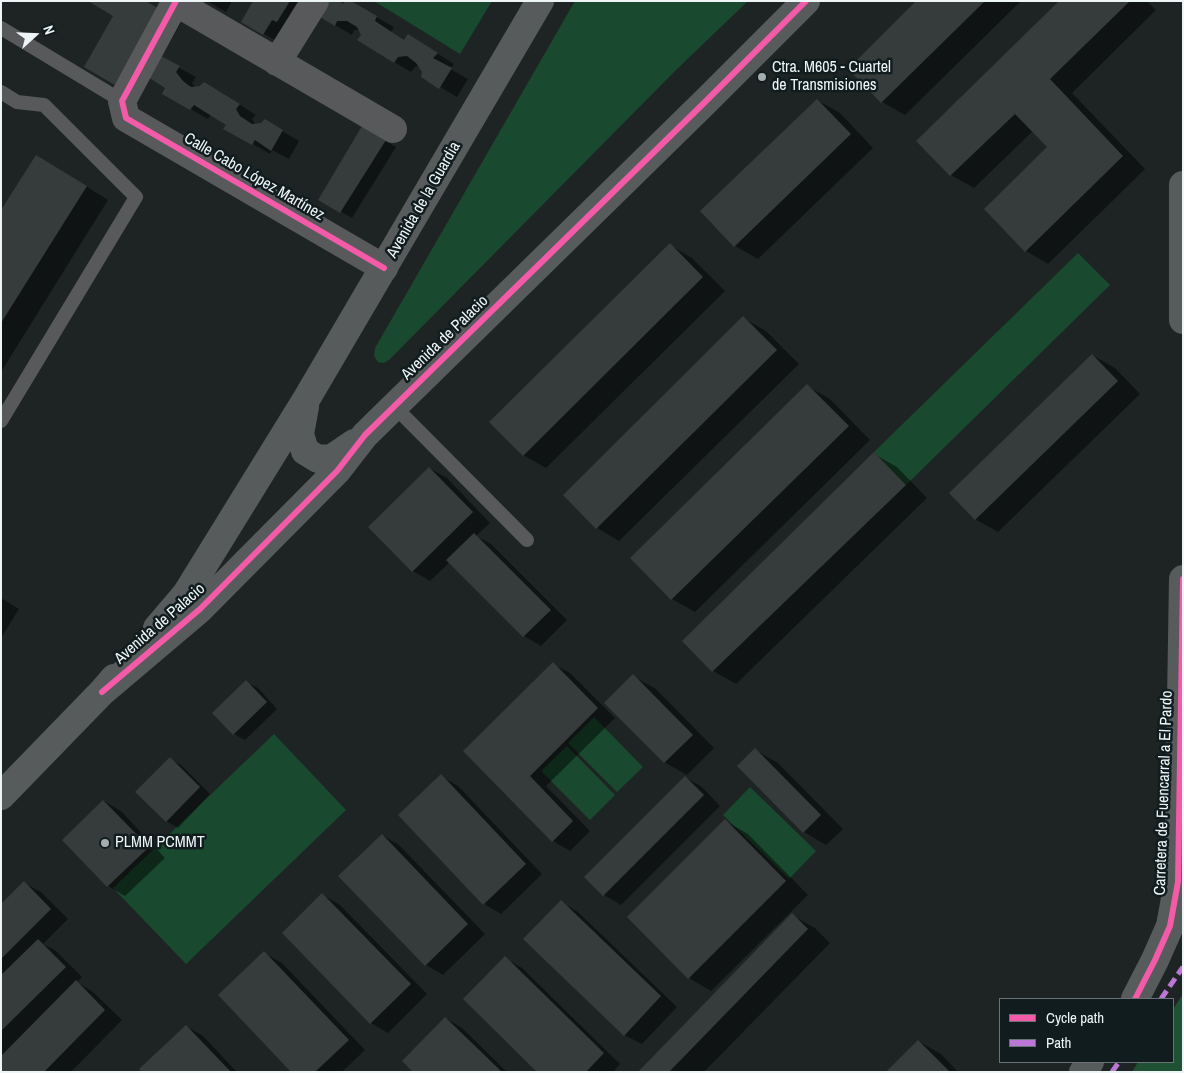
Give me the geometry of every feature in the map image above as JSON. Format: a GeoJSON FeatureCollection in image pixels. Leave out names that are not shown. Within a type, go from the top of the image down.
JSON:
{"type":"FeatureCollection","features":[{"type":"Feature","properties":{"kind":"street"},"geometry":{"type":"LineString","coordinates":[[277,62],[315,1]]}},
{"type":"Feature","properties":{"kind":"street","name":"Avenida de la Guardia"},"geometry":{"type":"LineString","coordinates":[[102,692],[186,594],[307,398],[540,1]]}},
{"type":"Feature","properties":{"kind":"street","name":"Avenida de Palacio"},"geometry":{"type":"LineString","coordinates":[[102,692],[200,609],[337,471],[365,435],[806,1]]}},
{"type":"Feature","properties":{"kind":"street"},"geometry":{"type":"LineString","coordinates":[[122,101],[176,2],[393,129]]}},
{"type":"Feature","properties":{"kind":"street","name":"Calle Cabo López Martínez"},"geometry":{"type":"LineString","coordinates":[[122,101],[126,118],[384,268]]}},
{"type":"Feature","properties":{"kind":"street"},"geometry":{"type":"LineString","coordinates":[[1183,184],[1183,320]]}},
{"type":"Feature","properties":{"kind":"street","name":"Avenida de la Guardia"},"geometry":{"type":"LineString","coordinates":[[307,398],[300,434],[305,451],[318,459],[332,458],[365,435]]}},
{"type":"Feature","properties":{"kind":"street","name":"Carretera de Fuencarral a El Pardo"},"geometry":{"type":"LineString","coordinates":[[1135,998],[1155,960],[1170,926],[1178,882],[1183,579]]}},
{"type":"Feature","properties":{"kind":"street"},"geometry":{"type":"LineString","coordinates":[[1,796],[102,692]]}},
{"type":"Feature","properties":{"kind":"lane"},"geometry":{"type":"LineString","coordinates":[[1,28],[122,101]]}},
{"type":"Feature","properties":{"kind":"lane"},"geometry":{"type":"LineString","coordinates":[[1,92],[17,102],[44,105],[136,197],[1,421]]}},
{"type":"Feature","properties":{"kind":"lane"},"geometry":{"type":"LineString","coordinates":[[394,406],[527,540]]}},
{"type":"Feature","properties":{"kind":"green space"},"geometry":{"type":"Polygon","coordinates":[[[374,1],[492,1],[460,54],[374,1]]]}},
{"type":"Feature","properties":{"kind":"green space"},"geometry":{"type":"Polygon","coordinates":[[[575,1],[748,1],[676,70],[390,359],[384,363],[378,362],[374,356],[375,348],[575,1]]]}},
{"type":"Feature","properties":{"kind":"green space"},"geometry":{"type":"Polygon","coordinates":[[[1078,253],[1110,285],[906,485],[874,452],[1078,253]]]}},
{"type":"Feature","properties":{"kind":"green space"},"geometry":{"type":"Polygon","coordinates":[[[594,717],[643,767],[617,792],[568,743],[594,717]]]}},
{"type":"Feature","properties":{"kind":"green space"},"geometry":{"type":"Polygon","coordinates":[[[274,734],[346,810],[186,964],[113,888],[274,734]]]}},
{"type":"Feature","properties":{"kind":"green space"},"geometry":{"type":"Polygon","coordinates":[[[567,746],[615,795],[590,820],[541,771],[567,746]]]}},
{"type":"Feature","properties":{"kind":"green space"},"geometry":{"type":"Polygon","coordinates":[[[750,787],[816,851],[789,879],[723,815],[750,787]]]}},
{"type":"Feature","properties":{"kind":"green space"},"geometry":{"type":"Polygon","coordinates":[[[1183,994],[1183,1072],[1132,1072],[1137,1063],[1174,1063],[1174,1008],[1183,994]]]}},
{"type":"Feature","properties":{"kind":"building"},"geometry":{"type":"Polygon","coordinates":[[[88,1],[146,1],[159,9],[115,85],[84,67],[113,16],[88,1]]]}},
{"type":"Feature","properties":{"kind":"building"},"geometry":{"type":"Polygon","coordinates":[[[253,1],[290,1],[277,22],[272,20],[263,35],[241,22],[253,1]]]}},
{"type":"Feature","properties":{"kind":"building"},"geometry":{"type":"Polygon","coordinates":[[[323,1],[339,1],[343,4],[345,1],[351,1],[377,16],[375,21],[404,40],[408,34],[438,53],[433,58],[452,68],[439,89],[421,77],[422,72],[416,63],[407,56],[398,57],[394,63],[357,40],[361,35],[357,27],[347,21],[337,21],[335,26],[315,14],[323,1]]]}},
{"type":"Feature","properties":{"kind":"building"},"geometry":{"type":"Polygon","coordinates":[[[916,1],[985,1],[881,103],[848,69],[916,1]]]}},
{"type":"Feature","properties":{"kind":"building"},"geometry":{"type":"Polygon","coordinates":[[[1059,1],[1130,1],[1050,79],[1123,156],[1025,252],[984,209],[1047,147],[1015,114],[950,176],[916,141],[1059,1]]]}},
{"type":"Feature","properties":{"kind":"building"},"geometry":{"type":"Polygon","coordinates":[[[161,56],[180,66],[176,72],[191,87],[200,86],[204,82],[240,104],[236,109],[240,116],[252,124],[261,123],[265,119],[283,130],[271,151],[255,140],[252,145],[223,129],[226,125],[194,105],[190,110],[162,94],[165,88],[148,77],[161,56]]]}},
{"type":"Feature","properties":{"kind":"building"},"geometry":{"type":"Polygon","coordinates":[[[817,99],[851,134],[734,247],[700,211],[817,99]]]}},
{"type":"Feature","properties":{"kind":"building"},"geometry":{"type":"Polygon","coordinates":[[[362,126],[386,140],[340,213],[318,200],[362,126]]]}},
{"type":"Feature","properties":{"kind":"building"},"geometry":{"type":"Polygon","coordinates":[[[36,155],[87,186],[1,323],[1,210],[36,155]]]}},
{"type":"Feature","properties":{"kind":"building"},"geometry":{"type":"Polygon","coordinates":[[[670,243],[703,277],[523,456],[489,422],[670,243]]]}},
{"type":"Feature","properties":{"kind":"building"},"geometry":{"type":"Polygon","coordinates":[[[743,316],[777,350],[596,529],[563,495],[743,316]]]}},
{"type":"Feature","properties":{"kind":"building"},"geometry":{"type":"Polygon","coordinates":[[[1092,354],[1118,381],[975,520],[949,493],[1092,354]]]}},
{"type":"Feature","properties":{"kind":"building"},"geometry":{"type":"Polygon","coordinates":[[[807,384],[849,426],[671,600],[630,558],[807,384]]]}},
{"type":"Feature","properties":{"kind":"building"},"geometry":{"type":"Polygon","coordinates":[[[874,452],[906,485],[712,672],[682,641],[874,452]]]}},
{"type":"Feature","properties":{"kind":"building"},"geometry":{"type":"Polygon","coordinates":[[[429,467],[473,512],[412,572],[368,527],[429,467]]]}},
{"type":"Feature","properties":{"kind":"building"},"geometry":{"type":"Polygon","coordinates":[[[474,533],[551,610],[523,637],[446,560],[474,533]]]}},
{"type":"Feature","properties":{"kind":"building"},"geometry":{"type":"Polygon","coordinates":[[[553,662],[598,708],[530,776],[573,821],[552,842],[463,751],[553,662]]]}},
{"type":"Feature","properties":{"kind":"building"},"geometry":{"type":"Polygon","coordinates":[[[633,674],[693,735],[664,763],[604,703],[633,674]]]}},
{"type":"Feature","properties":{"kind":"building"},"geometry":{"type":"Polygon","coordinates":[[[246,680],[267,702],[233,735],[212,713],[246,680]]]}},
{"type":"Feature","properties":{"kind":"building"},"geometry":{"type":"Polygon","coordinates":[[[755,748],[821,815],[803,833],[737,766],[755,748]]]}},
{"type":"Feature","properties":{"kind":"building"},"geometry":{"type":"Polygon","coordinates":[[[170,757],[200,787],[166,822],[135,792],[170,757]]]}},
{"type":"Feature","properties":{"kind":"building"},"geometry":{"type":"Polygon","coordinates":[[[441,774],[526,864],[483,905],[398,815],[441,774]]]}},
{"type":"Feature","properties":{"kind":"building"},"geometry":{"type":"Polygon","coordinates":[[[685,776],[704,795],[603,896],[584,877],[685,776]]]}},
{"type":"Feature","properties":{"kind":"building","name":"PLMM PCMMT"},"geometry":{"type":"Polygon","coordinates":[[[103,800],[149,847],[107,887],[62,840],[103,800]]]}},
{"type":"Feature","properties":{"kind":"building"},"geometry":{"type":"Polygon","coordinates":[[[725,819],[786,881],[688,979],[627,917],[725,819]]]}},
{"type":"Feature","properties":{"kind":"building"},"geometry":{"type":"Polygon","coordinates":[[[382,834],[468,924],[425,966],[338,876],[382,834]]]}},
{"type":"Feature","properties":{"kind":"building"},"geometry":{"type":"Polygon","coordinates":[[[24,881],[51,909],[1,959],[1,904],[24,881]]]}},
{"type":"Feature","properties":{"kind":"building"},"geometry":{"type":"Polygon","coordinates":[[[322,893],[411,984],[370,1024],[282,933],[322,893]]]}},
{"type":"Feature","properties":{"kind":"building"},"geometry":{"type":"Polygon","coordinates":[[[561,900],[661,996],[624,1036],[523,939],[561,900]]]}},
{"type":"Feature","properties":{"kind":"building"},"geometry":{"type":"Polygon","coordinates":[[[792,913],[808,929],[669,1072],[638,1072],[792,913]]]}},
{"type":"Feature","properties":{"kind":"building"},"geometry":{"type":"Polygon","coordinates":[[[38,939],[66,967],[1,1031],[1,975],[38,939]]]}},
{"type":"Feature","properties":{"kind":"building"},"geometry":{"type":"Polygon","coordinates":[[[264,951],[349,1040],[315,1072],[291,1072],[218,995],[264,951]]]}},
{"type":"Feature","properties":{"kind":"building"},"geometry":{"type":"Polygon","coordinates":[[[505,956],[604,1053],[586,1072],[537,1072],[463,999],[505,956]]]}},
{"type":"Feature","properties":{"kind":"building"},"geometry":{"type":"Polygon","coordinates":[[[76,980],[105,1010],[44,1072],[1,1072],[1,1056],[76,980]]]}},
{"type":"Feature","properties":{"kind":"building"},"geometry":{"type":"Polygon","coordinates":[[[445,1017],[502,1072],[413,1072],[402,1061],[445,1017]]]}},
{"type":"Feature","properties":{"kind":"building"},"geometry":{"type":"Polygon","coordinates":[[[186,1025],[231,1072],[142,1072],[139,1069],[186,1025]]]}},
{"type":"Feature","properties":{"kind":"building"},"geometry":{"type":"Polygon","coordinates":[[[918,1040],[950,1072],[886,1072],[918,1040]]]}},
{"type":"Feature","properties":{"kind":"marked path"},"geometry":{"type":"LineString","coordinates":[[1162,998],[1183,967]]}},
{"type":"Feature","properties":{"kind":"marked path"},"geometry":{"type":"LineString","coordinates":[[1112,1072],[1118,1063]]}},
{"type":"Feature","properties":{"kind":"cycle path"},"geometry":{"type":"LineString","coordinates":[[176,1],[122,101],[126,118],[384,268]]}},
{"type":"Feature","properties":{"kind":"cycle path"},"geometry":{"type":"LineString","coordinates":[[102,692],[200,609],[337,471],[365,435],[806,1]]}},
{"type":"Feature","properties":{"kind":"cycle path"},"geometry":{"type":"LineString","coordinates":[[1136,998],[1170,926],[1178,882],[1183,579]]}},
{"type":"Feature","properties":{"kind":"place","name":"Ctra. M605 - Cuartel de Transmisiones"},"geometry":{"type":"Point","coordinates":[762,77]}},
{"type":"Feature","properties":{"kind":"place","name":"PLMM PCMMT"},"geometry":{"type":"Point","coordinates":[105,843]}}]}
